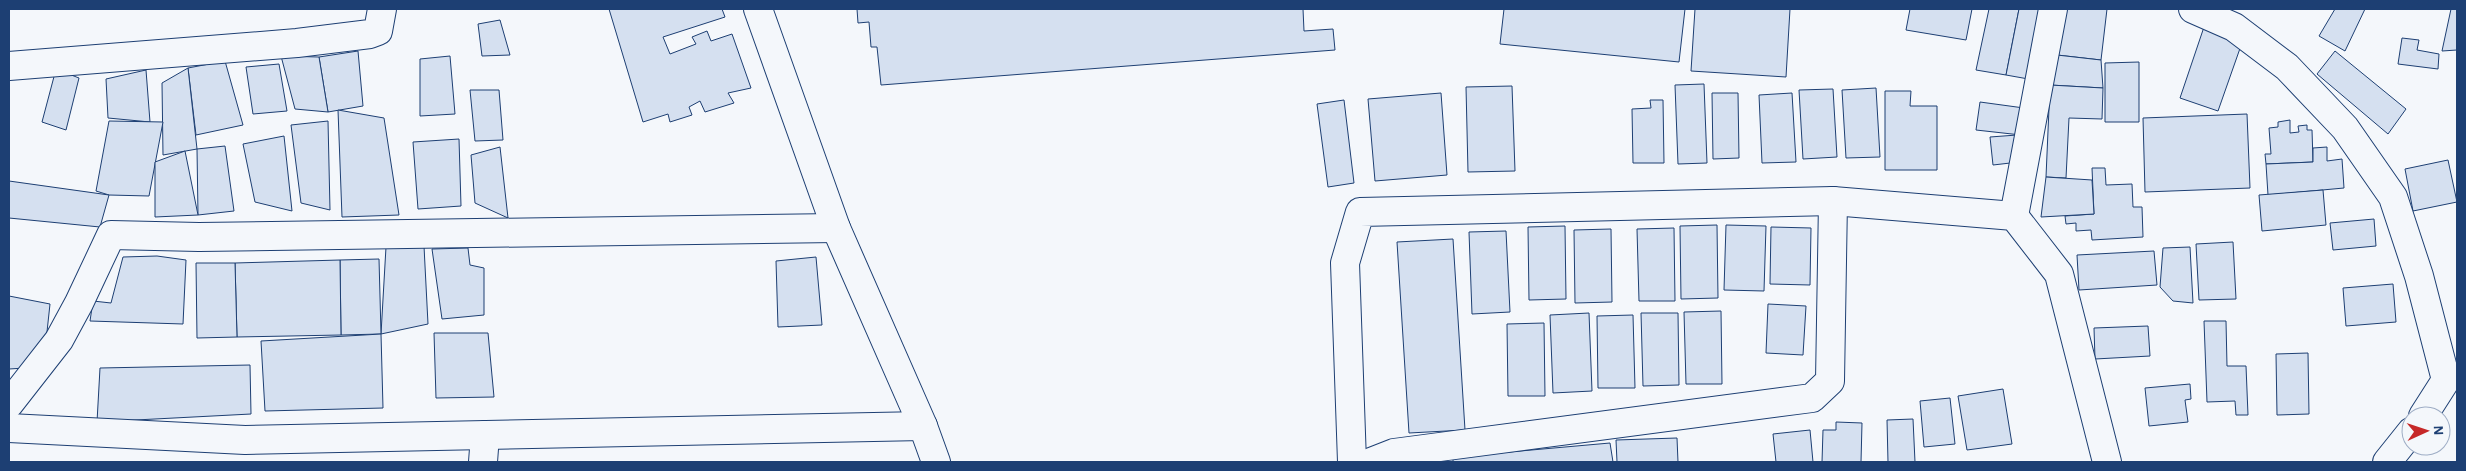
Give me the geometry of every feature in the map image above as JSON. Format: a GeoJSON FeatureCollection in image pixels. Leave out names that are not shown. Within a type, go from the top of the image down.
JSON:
{"type":"FeatureCollection","features":[{"type":"Feature","properties":{"kind":"street"},"geometry":{"type":"LineString","coordinates":[[9,66],[297,43],[370,34],[378,31],[382,9]]}},
{"type":"Feature","properties":{"kind":"street"},"geometry":{"type":"LineString","coordinates":[[758,9],[836,228],[923,426],[936,462]]}},
{"type":"Feature","properties":{"kind":"street"},"geometry":{"type":"LineString","coordinates":[[2014,216],[2053,9]]}},
{"type":"Feature","properties":{"kind":"street"},"geometry":{"type":"LineString","coordinates":[[2193,9],[2234,27],[2287,67],[2345,128],[2394,197],[2452,380],[2431,406]]}},
{"type":"Feature","properties":{"kind":"street"},"geometry":{"type":"LineString","coordinates":[[1371,462],[1394,453],[1812,398],[1830,381],[1833,201]]}},
{"type":"Feature","properties":{"kind":"street"},"geometry":{"type":"LineString","coordinates":[[1352,462],[1345,263],[1360,212],[1833,201],[2014,216],[2059,274],[2107,462]]}},
{"type":"Feature","properties":{"kind":"street"},"geometry":{"type":"LineString","coordinates":[[9,404],[59,340],[79,303],[111,235],[200,237],[836,228]]}},
{"type":"Feature","properties":{"kind":"street"},"geometry":{"type":"LineString","coordinates":[[9,428],[245,440],[923,426]]}},
{"type":"Feature","properties":{"kind":"street"},"geometry":{"type":"LineString","coordinates":[[483,462],[485,435]]}},
{"type":"Feature","properties":{"kind":"street"},"geometry":{"type":"LineString","coordinates":[[2386,462],[2401,444]]}},
{"type":"Feature","properties":{"kind":"building"},"geometry":{"type":"Polygon","coordinates":[[[609,9],[722,9],[725,17],[663,37],[670,54],[696,44],[692,37],[707,31],[711,41],[732,34],[751,88],[728,93],[734,103],[705,112],[700,101],[689,107],[692,115],[670,122],[668,114],[643,122],[609,9]]]}},
{"type":"Feature","properties":{"kind":"building"},"geometry":{"type":"Polygon","coordinates":[[[857,9],[1303,9],[1304,31],[1333,29],[1335,50],[881,85],[877,47],[871,47],[869,22],[858,23],[857,9]]]}},
{"type":"Feature","properties":{"kind":"building"},"geometry":{"type":"Polygon","coordinates":[[[1504,9],[1685,9],[1679,62],[1500,44],[1504,9]]]}},
{"type":"Feature","properties":{"kind":"building"},"geometry":{"type":"Polygon","coordinates":[[[1695,9],[1790,9],[1786,77],[1691,71],[1695,9]]]}},
{"type":"Feature","properties":{"kind":"building"},"geometry":{"type":"Polygon","coordinates":[[[1910,9],[1972,9],[1966,40],[1906,30],[1910,9]]]}},
{"type":"Feature","properties":{"kind":"building"},"geometry":{"type":"Polygon","coordinates":[[[1989,9],[2019,9],[2006,75],[1976,70],[1989,9]]]}},
{"type":"Feature","properties":{"kind":"building"},"geometry":{"type":"Polygon","coordinates":[[[2019,9],[2045,9],[2034,80],[2006,75],[2019,9]]]}},
{"type":"Feature","properties":{"kind":"building"},"geometry":{"type":"Polygon","coordinates":[[[2063,9],[2107,9],[2101,60],[2057,55],[2063,9]]]}},
{"type":"Feature","properties":{"kind":"building"},"geometry":{"type":"Polygon","coordinates":[[[2335,9],[2365,9],[2345,51],[2319,36],[2335,9]]]}},
{"type":"Feature","properties":{"kind":"building"},"geometry":{"type":"Polygon","coordinates":[[[2451,9],[2457,9],[2457,50],[2442,51],[2451,9]]]}},
{"type":"Feature","properties":{"kind":"building"},"geometry":{"type":"Polygon","coordinates":[[[500,20],[510,55],[482,56],[478,24],[500,20]]]}},
{"type":"Feature","properties":{"kind":"building"},"geometry":{"type":"Polygon","coordinates":[[[2205,24],[2244,37],[2218,111],[2180,98],[2205,24]]]}},
{"type":"Feature","properties":{"kind":"building"},"geometry":{"type":"Polygon","coordinates":[[[2402,38],[2419,40],[2417,50],[2439,54],[2438,69],[2398,64],[2402,38]]]}},
{"type":"Feature","properties":{"kind":"building"},"geometry":{"type":"Polygon","coordinates":[[[358,51],[363,106],[328,112],[319,57],[358,51]]]}},
{"type":"Feature","properties":{"kind":"building"},"geometry":{"type":"Polygon","coordinates":[[[2335,51],[2406,109],[2388,134],[2317,74],[2335,51]]]}},
{"type":"Feature","properties":{"kind":"building"},"geometry":{"type":"Polygon","coordinates":[[[2057,55],[2101,60],[2103,88],[2050,85],[2057,55]]]}},
{"type":"Feature","properties":{"kind":"building"},"geometry":{"type":"Polygon","coordinates":[[[281,56],[319,57],[328,112],[295,109],[281,56]]]}},
{"type":"Feature","properties":{"kind":"building"},"geometry":{"type":"Polygon","coordinates":[[[450,56],[455,114],[420,116],[420,59],[450,56]]]}},
{"type":"Feature","properties":{"kind":"building"},"geometry":{"type":"Polygon","coordinates":[[[225,61],[243,125],[196,135],[188,68],[225,61]]]}},
{"type":"Feature","properties":{"kind":"building"},"geometry":{"type":"Polygon","coordinates":[[[2139,62],[2139,122],[2105,122],[2105,63],[2139,62]]]}},
{"type":"Feature","properties":{"kind":"building"},"geometry":{"type":"Polygon","coordinates":[[[279,64],[287,111],[253,114],[246,67],[279,64]]]}},
{"type":"Feature","properties":{"kind":"building"},"geometry":{"type":"Polygon","coordinates":[[[188,68],[197,149],[163,155],[162,83],[188,68]]]}},
{"type":"Feature","properties":{"kind":"building"},"geometry":{"type":"Polygon","coordinates":[[[56,69],[79,78],[66,130],[42,122],[56,69]]]}},
{"type":"Feature","properties":{"kind":"building"},"geometry":{"type":"Polygon","coordinates":[[[146,70],[150,122],[108,118],[106,79],[146,70]]]}},
{"type":"Feature","properties":{"kind":"building"},"geometry":{"type":"Polygon","coordinates":[[[1704,84],[1707,163],[1678,164],[1675,85],[1704,84]]]}},
{"type":"Feature","properties":{"kind":"building"},"geometry":{"type":"Polygon","coordinates":[[[2050,85],[2103,88],[2102,119],[2069,118],[2066,178],[2046,177],[2050,85]]]}},
{"type":"Feature","properties":{"kind":"building"},"geometry":{"type":"Polygon","coordinates":[[[1512,86],[1515,171],[1468,172],[1466,87],[1512,86]]]}},
{"type":"Feature","properties":{"kind":"building"},"geometry":{"type":"Polygon","coordinates":[[[1876,88],[1880,157],[1846,158],[1842,90],[1876,88]]]}},
{"type":"Feature","properties":{"kind":"building"},"geometry":{"type":"Polygon","coordinates":[[[1833,89],[1837,157],[1803,159],[1799,90],[1833,89]]]}},
{"type":"Feature","properties":{"kind":"building"},"geometry":{"type":"Polygon","coordinates":[[[470,90],[499,90],[503,140],[475,141],[470,90]]]}},
{"type":"Feature","properties":{"kind":"building"},"geometry":{"type":"Polygon","coordinates":[[[1885,91],[1911,91],[1910,106],[1937,106],[1937,170],[1885,170],[1885,91]]]}},
{"type":"Feature","properties":{"kind":"building"},"geometry":{"type":"Polygon","coordinates":[[[1441,93],[1447,175],[1375,181],[1368,99],[1441,93]]]}},
{"type":"Feature","properties":{"kind":"building"},"geometry":{"type":"Polygon","coordinates":[[[1712,93],[1738,93],[1739,158],[1713,159],[1712,93]]]}},
{"type":"Feature","properties":{"kind":"building"},"geometry":{"type":"Polygon","coordinates":[[[1792,93],[1796,162],[1762,163],[1759,95],[1792,93]]]}},
{"type":"Feature","properties":{"kind":"building"},"geometry":{"type":"Polygon","coordinates":[[[1344,100],[1354,183],[1328,187],[1317,104],[1344,100]]]}},
{"type":"Feature","properties":{"kind":"building"},"geometry":{"type":"Polygon","coordinates":[[[1650,100],[1663,100],[1664,163],[1633,163],[1632,109],[1651,108],[1650,100]]]}},
{"type":"Feature","properties":{"kind":"building"},"geometry":{"type":"Polygon","coordinates":[[[1980,102],[2024,108],[2021,135],[1976,130],[1980,102]]]}},
{"type":"Feature","properties":{"kind":"building"},"geometry":{"type":"Polygon","coordinates":[[[338,110],[384,118],[399,215],[342,217],[338,110]]]}},
{"type":"Feature","properties":{"kind":"building"},"geometry":{"type":"Polygon","coordinates":[[[2247,114],[2250,188],[2145,192],[2143,118],[2247,114]]]}},
{"type":"Feature","properties":{"kind":"building"},"geometry":{"type":"Polygon","coordinates":[[[2290,120],[2290,133],[2299,132],[2298,126],[2307,125],[2307,130],[2312,130],[2313,162],[2266,164],[2265,154],[2271,154],[2269,128],[2278,127],[2278,122],[2290,120]]]}},
{"type":"Feature","properties":{"kind":"building"},"geometry":{"type":"Polygon","coordinates":[[[109,121],[163,122],[149,196],[109,195],[96,191],[109,121]]]}},
{"type":"Feature","properties":{"kind":"building"},"geometry":{"type":"Polygon","coordinates":[[[328,121],[330,210],[301,203],[291,125],[328,121]]]}},
{"type":"Feature","properties":{"kind":"building"},"geometry":{"type":"Polygon","coordinates":[[[2017,135],[2019,162],[1993,165],[1990,137],[2017,135]]]}},
{"type":"Feature","properties":{"kind":"building"},"geometry":{"type":"Polygon","coordinates":[[[284,136],[292,211],[255,202],[243,144],[284,136]]]}},
{"type":"Feature","properties":{"kind":"building"},"geometry":{"type":"Polygon","coordinates":[[[459,139],[461,206],[418,209],[413,142],[459,139]]]}},
{"type":"Feature","properties":{"kind":"building"},"geometry":{"type":"Polygon","coordinates":[[[225,146],[234,211],[198,215],[197,149],[225,146]]]}},
{"type":"Feature","properties":{"kind":"building"},"geometry":{"type":"Polygon","coordinates":[[[500,147],[508,218],[475,203],[471,155],[500,147]]]}},
{"type":"Feature","properties":{"kind":"building"},"geometry":{"type":"Polygon","coordinates":[[[2327,147],[2327,161],[2342,159],[2344,188],[2268,195],[2266,164],[2313,162],[2313,148],[2327,147]]]}},
{"type":"Feature","properties":{"kind":"building"},"geometry":{"type":"Polygon","coordinates":[[[185,151],[198,215],[155,217],[155,162],[185,151]]]}},
{"type":"Feature","properties":{"kind":"building"},"geometry":{"type":"Polygon","coordinates":[[[2448,160],[2457,202],[2413,211],[2405,169],[2448,160]]]}},
{"type":"Feature","properties":{"kind":"building"},"geometry":{"type":"Polygon","coordinates":[[[2092,168],[2105,168],[2106,185],[2132,184],[2133,207],[2142,207],[2143,237],[2092,240],[2091,230],[2076,231],[2076,223],[2066,224],[2065,216],[2094,214],[2092,168]]]}},
{"type":"Feature","properties":{"kind":"building"},"geometry":{"type":"Polygon","coordinates":[[[2046,177],[2092,180],[2094,214],[2041,217],[2046,177]]]}},
{"type":"Feature","properties":{"kind":"building"},"geometry":{"type":"Polygon","coordinates":[[[9,181],[109,195],[100,227],[9,218],[9,181]]]}},
{"type":"Feature","properties":{"kind":"building"},"geometry":{"type":"Polygon","coordinates":[[[2323,190],[2326,225],[2262,231],[2259,195],[2323,190]]]}},
{"type":"Feature","properties":{"kind":"building"},"geometry":{"type":"Polygon","coordinates":[[[2374,219],[2376,246],[2333,250],[2330,223],[2374,219]]]}},
{"type":"Feature","properties":{"kind":"building"},"geometry":{"type":"Polygon","coordinates":[[[1717,225],[1718,298],[1681,299],[1680,226],[1717,225]]]}},
{"type":"Feature","properties":{"kind":"building"},"geometry":{"type":"Polygon","coordinates":[[[1726,225],[1766,226],[1764,291],[1724,290],[1726,225]]]}},
{"type":"Feature","properties":{"kind":"building"},"geometry":{"type":"Polygon","coordinates":[[[1565,226],[1566,299],[1529,300],[1528,227],[1565,226]]]}},
{"type":"Feature","properties":{"kind":"building"},"geometry":{"type":"Polygon","coordinates":[[[1771,227],[1811,228],[1810,285],[1770,284],[1771,227]]]}},
{"type":"Feature","properties":{"kind":"building"},"geometry":{"type":"Polygon","coordinates":[[[1674,228],[1675,301],[1639,301],[1637,229],[1674,228]]]}},
{"type":"Feature","properties":{"kind":"building"},"geometry":{"type":"Polygon","coordinates":[[[1611,229],[1612,302],[1575,303],[1574,230],[1611,229]]]}},
{"type":"Feature","properties":{"kind":"building"},"geometry":{"type":"Polygon","coordinates":[[[1506,231],[1510,312],[1472,314],[1469,232],[1506,231]]]}},
{"type":"Feature","properties":{"kind":"building"},"geometry":{"type":"Polygon","coordinates":[[[1453,239],[1465,430],[1409,433],[1397,242],[1453,239]]]}},
{"type":"Feature","properties":{"kind":"building"},"geometry":{"type":"Polygon","coordinates":[[[2233,242],[2236,299],[2199,300],[2196,244],[2233,242]]]}},
{"type":"Feature","properties":{"kind":"building"},"geometry":{"type":"Polygon","coordinates":[[[424,246],[428,324],[381,334],[386,247],[424,246]]]}},
{"type":"Feature","properties":{"kind":"building"},"geometry":{"type":"Polygon","coordinates":[[[2190,247],[2193,303],[2173,301],[2160,287],[2163,248],[2190,247]]]}},
{"type":"Feature","properties":{"kind":"building"},"geometry":{"type":"Polygon","coordinates":[[[468,248],[470,265],[484,268],[484,315],[442,319],[432,249],[468,248]]]}},
{"type":"Feature","properties":{"kind":"building"},"geometry":{"type":"Polygon","coordinates":[[[2154,251],[2157,285],[2079,290],[2077,255],[2154,251]]]}},
{"type":"Feature","properties":{"kind":"building"},"geometry":{"type":"Polygon","coordinates":[[[157,256],[186,260],[183,324],[90,321],[93,301],[111,303],[123,257],[157,256]]]}},
{"type":"Feature","properties":{"kind":"building"},"geometry":{"type":"Polygon","coordinates":[[[816,257],[822,325],[778,327],[776,261],[816,257]]]}},
{"type":"Feature","properties":{"kind":"building"},"geometry":{"type":"Polygon","coordinates":[[[379,259],[381,334],[341,335],[340,260],[379,259]]]}},
{"type":"Feature","properties":{"kind":"building"},"geometry":{"type":"Polygon","coordinates":[[[340,260],[341,335],[237,337],[235,263],[340,260]]]}},
{"type":"Feature","properties":{"kind":"building"},"geometry":{"type":"Polygon","coordinates":[[[196,263],[235,263],[237,337],[197,338],[196,263]]]}},
{"type":"Feature","properties":{"kind":"building"},"geometry":{"type":"Polygon","coordinates":[[[2393,284],[2396,322],[2346,326],[2343,288],[2393,284]]]}},
{"type":"Feature","properties":{"kind":"building"},"geometry":{"type":"Polygon","coordinates":[[[9,296],[50,304],[46,341],[25,368],[9,369],[9,296]]]}},
{"type":"Feature","properties":{"kind":"building"},"geometry":{"type":"Polygon","coordinates":[[[1768,304],[1806,306],[1803,355],[1766,353],[1768,304]]]}},
{"type":"Feature","properties":{"kind":"building"},"geometry":{"type":"Polygon","coordinates":[[[1721,311],[1722,384],[1686,384],[1684,312],[1721,311]]]}},
{"type":"Feature","properties":{"kind":"building"},"geometry":{"type":"Polygon","coordinates":[[[1589,313],[1592,391],[1553,393],[1550,315],[1589,313]]]}},
{"type":"Feature","properties":{"kind":"building"},"geometry":{"type":"Polygon","coordinates":[[[1641,313],[1678,313],[1679,385],[1643,386],[1641,313]]]}},
{"type":"Feature","properties":{"kind":"building"},"geometry":{"type":"Polygon","coordinates":[[[1633,315],[1635,388],[1598,388],[1597,316],[1633,315]]]}},
{"type":"Feature","properties":{"kind":"building"},"geometry":{"type":"Polygon","coordinates":[[[2204,321],[2226,321],[2227,366],[2246,366],[2248,415],[2236,415],[2235,401],[2207,402],[2204,321]]]}},
{"type":"Feature","properties":{"kind":"building"},"geometry":{"type":"Polygon","coordinates":[[[1544,323],[1545,396],[1508,396],[1507,324],[1544,323]]]}},
{"type":"Feature","properties":{"kind":"building"},"geometry":{"type":"Polygon","coordinates":[[[2148,326],[2150,356],[2095,359],[2094,328],[2148,326]]]}},
{"type":"Feature","properties":{"kind":"building"},"geometry":{"type":"Polygon","coordinates":[[[434,333],[488,333],[494,397],[436,398],[434,333]]]}},
{"type":"Feature","properties":{"kind":"building"},"geometry":{"type":"Polygon","coordinates":[[[381,334],[383,408],[265,411],[261,341],[381,334]]]}},
{"type":"Feature","properties":{"kind":"building"},"geometry":{"type":"Polygon","coordinates":[[[2308,353],[2309,414],[2277,415],[2276,354],[2308,353]]]}},
{"type":"Feature","properties":{"kind":"building"},"geometry":{"type":"Polygon","coordinates":[[[250,365],[251,414],[97,422],[100,368],[250,365]]]}},
{"type":"Feature","properties":{"kind":"building"},"geometry":{"type":"Polygon","coordinates":[[[2190,384],[2191,399],[2185,400],[2188,422],[2149,426],[2145,388],[2190,384]]]}},
{"type":"Feature","properties":{"kind":"building"},"geometry":{"type":"Polygon","coordinates":[[[2003,389],[2012,444],[1967,450],[1958,396],[2003,389]]]}},
{"type":"Feature","properties":{"kind":"building"},"geometry":{"type":"Polygon","coordinates":[[[1950,398],[1955,444],[1924,447],[1920,401],[1950,398]]]}},
{"type":"Feature","properties":{"kind":"building"},"geometry":{"type":"Polygon","coordinates":[[[1913,419],[1915,462],[1888,462],[1887,420],[1913,419]]]}},
{"type":"Feature","properties":{"kind":"building"},"geometry":{"type":"Polygon","coordinates":[[[1836,422],[1862,423],[1861,462],[1822,462],[1823,430],[1836,430],[1836,422]]]}},
{"type":"Feature","properties":{"kind":"building"},"geometry":{"type":"Polygon","coordinates":[[[1810,430],[1813,462],[1776,462],[1773,434],[1810,430]]]}},
{"type":"Feature","properties":{"kind":"building"},"geometry":{"type":"Polygon","coordinates":[[[1677,438],[1678,462],[1617,462],[1616,440],[1677,438]]]}},
{"type":"Feature","properties":{"kind":"building"},"geometry":{"type":"Polygon","coordinates":[[[1610,443],[1613,462],[1453,462],[1453,457],[1610,443]]]}}]}
